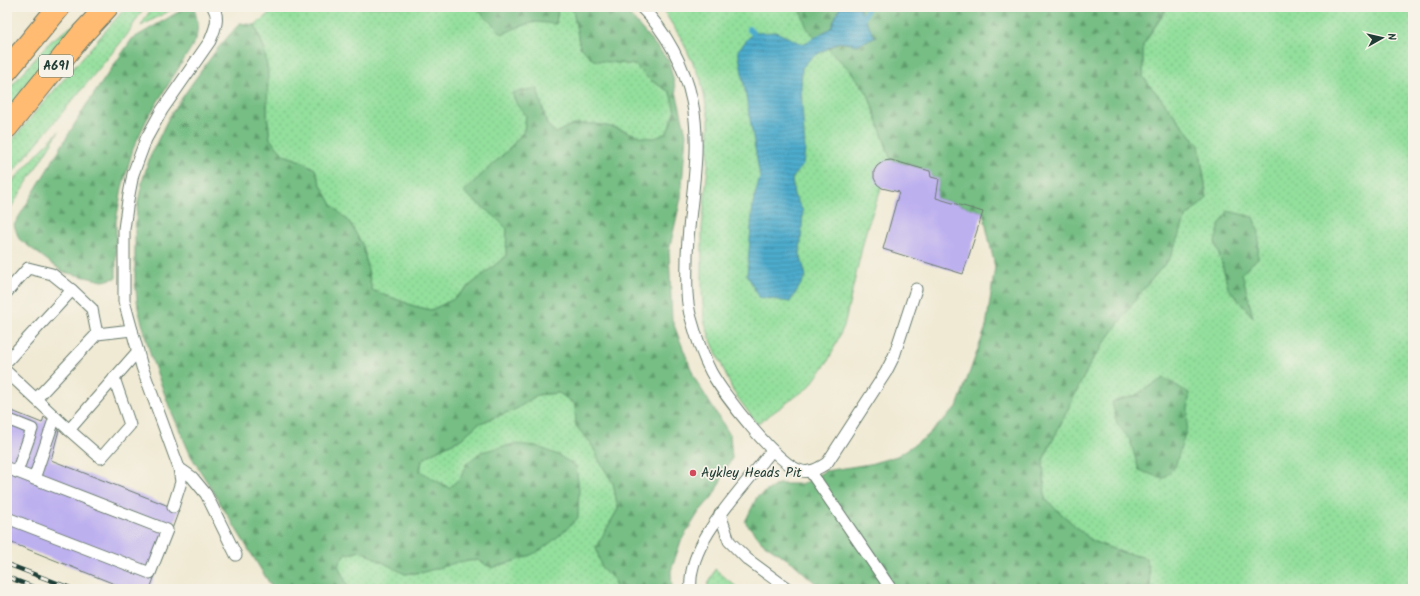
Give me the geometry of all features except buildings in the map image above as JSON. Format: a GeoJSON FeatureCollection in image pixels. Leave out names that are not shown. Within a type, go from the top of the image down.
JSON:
{"type":"FeatureCollection","features":[{"type":"Feature","properties":{"kind":"highway","name":"A691"},"geometry":{"type":"LineString","coordinates":[[7,70],[59,7]]}},
{"type":"Feature","properties":{"kind":"highway","name":"A691"},"geometry":{"type":"LineString","coordinates":[[7,127],[82,34],[107,7]]}},
{"type":"Feature","properties":{"kind":"lane"},"geometry":{"type":"LineString","coordinates":[[641,7],[649,14],[668,40],[680,66],[692,100],[696,127],[695,176],[687,253],[687,287],[690,316],[703,355],[717,382],[772,450],[792,468],[802,471],[810,471],[818,469],[827,463],[886,372],[894,356],[916,289]]}},
{"type":"Feature","properties":{"kind":"lane"},"geometry":{"type":"LineString","coordinates":[[172,507],[182,482],[180,468],[142,367],[124,301],[124,229],[133,174],[146,139],[162,110],[210,40],[217,21],[217,9]]}},
{"type":"Feature","properties":{"kind":"lane"},"geometry":{"type":"LineString","coordinates":[[7,292],[28,268],[52,274],[92,309],[97,334]]}},
{"type":"Feature","properties":{"kind":"lane"},"geometry":{"type":"LineString","coordinates":[[7,362],[72,290]]}},
{"type":"Feature","properties":{"kind":"lane"},"geometry":{"type":"LineString","coordinates":[[36,399],[97,334],[132,330]]}},
{"type":"Feature","properties":{"kind":"lane"},"geometry":{"type":"LineString","coordinates":[[70,430],[138,351]]}},
{"type":"Feature","properties":{"kind":"lane"},"geometry":{"type":"LineString","coordinates":[[7,372],[101,458],[130,425],[114,378]]}},
{"type":"Feature","properties":{"kind":"lane"},"geometry":{"type":"LineString","coordinates":[[34,479],[55,417]]}},
{"type":"Feature","properties":{"kind":"lane"},"geometry":{"type":"LineString","coordinates":[[7,420],[32,429],[12,470],[167,530],[150,573],[7,518]]}},
{"type":"Feature","properties":{"kind":"lane"},"geometry":{"type":"LineString","coordinates":[[691,589],[691,571],[700,548],[720,514],[760,467],[772,450]]}},
{"type":"Feature","properties":{"kind":"lane"},"geometry":{"type":"LineString","coordinates":[[180,468],[192,477],[206,494],[236,555]]}},
{"type":"Feature","properties":{"kind":"lane"},"geometry":{"type":"LineString","coordinates":[[810,471],[891,589]]}},
{"type":"Feature","properties":{"kind":"lane"},"geometry":{"type":"LineString","coordinates":[[720,514],[729,541],[747,559],[788,589]]}},
{"type":"Feature","properties":{"kind":"green space"},"geometry":{"type":"Polygon","coordinates":[[[126,7],[144,7],[127,35],[7,179],[7,147],[126,7]]]}},
{"type":"Feature","properties":{"kind":"green space"},"geometry":{"type":"Polygon","coordinates":[[[152,7],[176,7],[141,26],[152,7]]]}},
{"type":"Feature","properties":{"kind":"green space"},"geometry":{"type":"Polygon","coordinates":[[[187,7],[194,7],[198,24],[196,40],[147,119],[133,149],[122,188],[116,221],[116,278],[103,281],[63,272],[19,239],[14,225],[85,107],[132,39],[187,7]]]}},
{"type":"Feature","properties":{"kind":"green space"},"geometry":{"type":"Polygon","coordinates":[[[277,7],[477,7],[477,9],[502,34],[534,22],[556,23],[558,7],[569,7],[573,10],[580,47],[609,62],[635,65],[650,80],[670,92],[675,112],[667,133],[655,138],[642,137],[617,128],[596,124],[577,124],[556,133],[547,125],[543,108],[517,105],[526,115],[524,131],[509,149],[463,192],[493,215],[507,229],[506,256],[452,300],[431,310],[414,306],[372,290],[363,246],[350,223],[332,205],[320,183],[315,169],[301,161],[284,155],[270,139],[267,114],[264,48],[255,25],[277,7]]]}},
{"type":"Feature","properties":{"kind":"green space"},"geometry":{"type":"Polygon","coordinates":[[[477,7],[558,7],[556,24],[534,22],[502,34],[477,9],[477,7]]]}},
{"type":"Feature","properties":{"kind":"green space"},"geometry":{"type":"Polygon","coordinates":[[[569,7],[623,7],[669,61],[686,134],[681,198],[669,251],[672,320],[695,379],[730,435],[732,458],[713,496],[699,512],[681,541],[671,571],[672,589],[616,589],[614,579],[601,567],[596,547],[618,509],[613,483],[600,462],[591,443],[576,426],[575,404],[559,393],[537,395],[518,408],[478,424],[461,439],[434,452],[422,460],[420,471],[449,488],[461,477],[466,464],[481,452],[514,444],[536,446],[558,455],[576,466],[579,489],[578,518],[552,542],[542,549],[524,558],[492,568],[478,560],[458,562],[424,572],[405,574],[361,551],[344,555],[338,565],[349,589],[273,589],[191,456],[169,406],[151,357],[138,308],[135,282],[135,229],[138,202],[151,154],[169,117],[218,48],[240,23],[255,25],[264,48],[268,72],[267,114],[270,139],[284,155],[301,161],[315,169],[320,183],[332,205],[350,223],[363,246],[372,290],[414,306],[431,310],[452,300],[506,256],[507,229],[493,215],[463,192],[509,149],[524,131],[526,115],[517,105],[512,93],[537,88],[547,125],[556,133],[577,124],[596,124],[617,128],[642,137],[655,138],[667,133],[675,112],[670,92],[650,80],[635,65],[593,60],[580,47],[573,10],[569,7]]]}},
{"type":"Feature","properties":{"kind":"green space"},"geometry":{"type":"Polygon","coordinates":[[[660,7],[800,7],[800,10],[831,28],[839,9],[842,7],[859,7],[875,37],[828,49],[850,70],[868,94],[891,160],[866,231],[844,326],[828,361],[809,387],[757,424],[733,391],[710,338],[704,320],[702,290],[702,228],[708,166],[709,120],[701,80],[681,38],[660,7]]]}},
{"type":"Feature","properties":{"kind":"green space"},"geometry":{"type":"Polygon","coordinates":[[[800,7],[842,7],[839,9],[831,28],[815,37],[807,28],[800,7]]]}},
{"type":"Feature","properties":{"kind":"green space"},"geometry":{"type":"Polygon","coordinates":[[[859,7],[1167,7],[1143,45],[1143,77],[1199,145],[1207,198],[1186,217],[1170,258],[1141,292],[1091,362],[1043,460],[1045,499],[1092,541],[1124,553],[1147,558],[1151,589],[822,589],[793,563],[763,543],[745,522],[757,497],[778,484],[803,484],[825,471],[870,464],[897,456],[926,437],[957,407],[986,327],[995,267],[983,212],[936,198],[939,179],[931,177],[930,171],[891,160],[868,94],[850,70],[828,49],[839,42],[857,45],[875,37],[859,7]]]}},
{"type":"Feature","properties":{"kind":"green space"},"geometry":{"type":"Polygon","coordinates":[[[1168,7],[1355,7],[1357,10],[1362,7],[1397,7],[1413,14],[1413,589],[1151,589],[1147,558],[1124,553],[1092,541],[1045,499],[1043,460],[1091,362],[1141,292],[1170,258],[1186,217],[1207,198],[1199,145],[1143,77],[1143,45],[1168,7]],[[1215,242],[1228,288],[1252,316],[1241,273],[1258,258],[1215,242]],[[1164,378],[1134,396],[1112,402],[1130,440],[1139,470],[1164,378]]]}},
{"type":"Feature","properties":{"kind":"green space"},"geometry":{"type":"Polygon","coordinates":[[[79,21],[82,21],[7,111],[7,91],[51,41],[79,21]]]}},
{"type":"Feature","properties":{"kind":"green space"},"geometry":{"type":"Polygon","coordinates":[[[59,131],[7,214],[7,187],[59,131]]]}},
{"type":"Feature","properties":{"kind":"green space"},"geometry":{"type":"Polygon","coordinates":[[[1228,211],[1253,217],[1259,232],[1258,258],[1242,273],[1253,317],[1228,288],[1215,242],[1220,224],[1228,211]]]}},
{"type":"Feature","properties":{"kind":"green space"},"geometry":{"type":"Polygon","coordinates":[[[1164,378],[1189,393],[1187,427],[1175,467],[1163,479],[1139,470],[1130,440],[1117,424],[1112,402],[1134,396],[1164,378]]]}},
{"type":"Feature","properties":{"kind":"green space"},"geometry":{"type":"Polygon","coordinates":[[[559,393],[575,404],[576,426],[591,443],[600,462],[613,483],[618,509],[608,526],[601,567],[614,579],[616,589],[349,589],[338,566],[344,555],[361,551],[405,574],[424,572],[457,562],[478,560],[466,464],[461,477],[449,488],[420,472],[422,460],[434,452],[461,439],[478,424],[518,408],[537,395],[559,393]]]}},
{"type":"Feature","properties":{"kind":"green space"},"geometry":{"type":"Polygon","coordinates":[[[715,569],[739,589],[706,589],[715,569]]]}},
{"type":"Feature","properties":{"kind":"water"},"geometry":{"type":"Polygon","coordinates":[[[842,7],[859,7],[875,37],[857,45],[839,42],[811,58],[802,68],[801,88],[805,150],[803,165],[792,179],[794,195],[803,211],[800,254],[806,276],[790,302],[759,297],[747,275],[753,203],[760,177],[738,50],[753,33],[776,32],[803,44],[831,28],[839,9],[842,7]]]}},
{"type":"Feature","properties":{"kind":"waterway"},"geometry":{"type":"LineString","coordinates":[[864,17],[868,7]]}},
{"type":"Feature","properties":{"kind":"waterway"},"geometry":{"type":"LineString","coordinates":[[749,29],[753,33]]}},
{"type":"Feature","properties":{"kind":"railway"},"geometry":{"type":"LineString","coordinates":[[7,564],[73,589]]}},
{"type":"Feature","properties":{"kind":"railway"},"geometry":{"type":"LineString","coordinates":[[7,577],[39,589]]}},
{"type":"Feature","properties":{"kind":"place","name":"Aykley Heads Pit"},"geometry":{"type":"Point","coordinates":[693,473]}}]}
